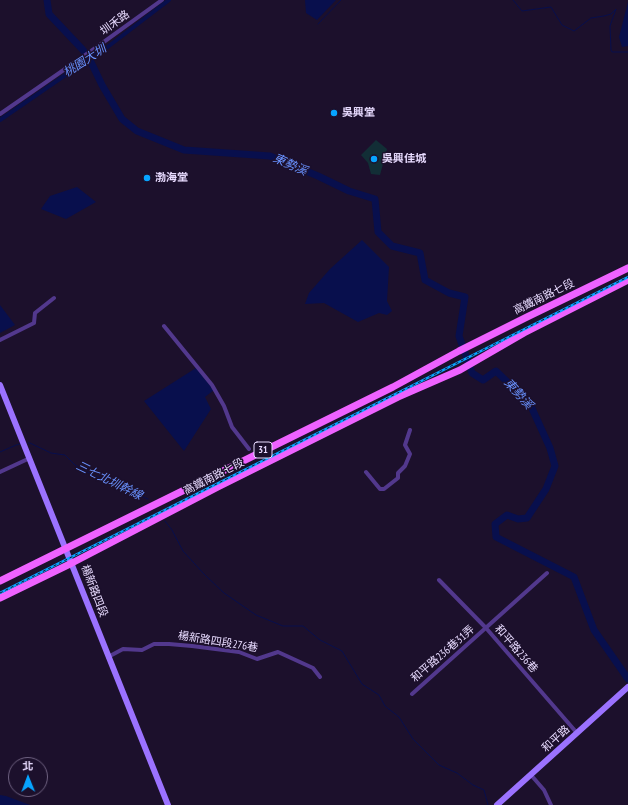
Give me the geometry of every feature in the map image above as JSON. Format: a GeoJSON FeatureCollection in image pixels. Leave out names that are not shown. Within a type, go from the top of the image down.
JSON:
{"type":"FeatureCollection","features":[{"type":"Feature","properties":{"kind":"main road","name":"高鐵南路七段"},"geometry":{"type":"LineString","coordinates":[[0,581],[393,387],[432,362],[459,351],[628,268]]}},
{"type":"Feature","properties":{"kind":"main road","name":"高鐵南路七段"},"geometry":{"type":"LineString","coordinates":[[0,598],[72,563],[224,483],[474,363],[524,333],[628,280]]}},
{"type":"Feature","properties":{"kind":"main road","name":"楊新路四段"},"geometry":{"type":"LineString","coordinates":[[0,385],[168,805]]}},
{"type":"Feature","properties":{"kind":"main road","name":"和平路"},"geometry":{"type":"LineString","coordinates":[[497,805],[628,687]]}},
{"type":"Feature","properties":{"kind":"street","name":"圳禾路"},"geometry":{"type":"LineString","coordinates":[[0,114],[162,0]]}},
{"type":"Feature","properties":{"kind":"street"},"geometry":{"type":"LineString","coordinates":[[0,340],[34,322],[35,313],[54,298]]}},
{"type":"Feature","properties":{"kind":"street"},"geometry":{"type":"LineString","coordinates":[[164,326],[212,385],[224,406],[232,427],[249,449]]}},
{"type":"Feature","properties":{"kind":"street"},"geometry":{"type":"LineString","coordinates":[[366,472],[380,489],[384,489],[398,478],[398,473],[406,466],[410,454],[405,445],[410,430]]}},
{"type":"Feature","properties":{"kind":"street"},"geometry":{"type":"LineString","coordinates":[[0,472],[30,458]]}},
{"type":"Feature","properties":{"kind":"street","name":"和平路236巷31弄"},"geometry":{"type":"LineString","coordinates":[[412,694],[547,573]]}},
{"type":"Feature","properties":{"kind":"street","name":"和平路236巷"},"geometry":{"type":"LineString","coordinates":[[438,580],[486,628],[577,733]]}},
{"type":"Feature","properties":{"kind":"street","name":"楊新路四段276巷"},"geometry":{"type":"LineString","coordinates":[[108,657],[123,649],[142,650],[154,644],[169,644],[239,652],[257,659],[278,652],[313,668],[320,677]]}},
{"type":"Feature","properties":{"kind":"street"},"geometry":{"type":"LineString","coordinates":[[530,775],[544,790],[552,805]]}},
{"type":"Feature","properties":{"kind":"shaded area"},"geometry":{"type":"Polygon","coordinates":[[[305,0],[336,0],[317,20],[306,13],[305,0]]]}},
{"type":"Feature","properties":{"kind":"shaded area"},"geometry":{"type":"Polygon","coordinates":[[[628,2],[628,46],[622,47],[619,37],[628,2]]]}},
{"type":"Feature","properties":{"kind":"shaded area"},"geometry":{"type":"Polygon","coordinates":[[[376,140],[387,149],[380,175],[371,174],[368,163],[361,155],[376,140]]]}},
{"type":"Feature","properties":{"kind":"shaded area"},"geometry":{"type":"Polygon","coordinates":[[[77,187],[96,202],[66,219],[41,209],[50,196],[77,187]]]}},
{"type":"Feature","properties":{"kind":"shaded area"},"geometry":{"type":"Polygon","coordinates":[[[362,240],[389,267],[387,301],[392,311],[387,315],[379,313],[358,322],[324,303],[305,304],[309,293],[330,269],[362,240]]]}},
{"type":"Feature","properties":{"kind":"shaded area"},"geometry":{"type":"Polygon","coordinates":[[[0,305],[15,325],[0,333],[0,305]]]}},
{"type":"Feature","properties":{"kind":"shaded area"},"geometry":{"type":"Polygon","coordinates":[[[196,368],[214,390],[205,397],[211,409],[184,451],[144,401],[196,368]]]}},
{"type":"Feature","properties":{"kind":"shaded area"},"geometry":{"type":"Polygon","coordinates":[[[0,795],[30,805],[0,805],[0,795]]]}},
{"type":"Feature","properties":{"kind":"waterway","name":"東勢溪"},"geometry":{"type":"LineString","coordinates":[[47,0],[49,14],[83,50],[122,119],[137,131],[184,150],[270,156],[349,191],[375,199],[378,232],[392,246],[420,253],[425,280],[449,293],[465,297],[459,336],[472,373],[483,380],[496,371],[530,404],[550,448],[555,466],[546,489],[527,518],[518,519],[507,515],[495,524],[496,537],[574,577],[594,630],[628,679]]}},
{"type":"Feature","properties":{"kind":"waterway","name":"桃園大圳"},"geometry":{"type":"LineString","coordinates":[[0,120],[80,65],[93,54],[101,52],[169,0]]}},
{"type":"Feature","properties":{"kind":"waterway"},"geometry":{"type":"LineString","coordinates":[[318,24],[341,0]]}},
{"type":"Feature","properties":{"kind":"waterway"},"geometry":{"type":"LineString","coordinates":[[513,0],[522,11],[551,7],[562,25],[574,31],[591,18],[611,14],[616,9],[610,26],[611,50],[612,52],[628,52]]}},
{"type":"Feature","properties":{"kind":"waterway","name":"三七北圳幹線"},"geometry":{"type":"LineString","coordinates":[[28,443],[51,453],[65,455],[75,465],[87,472],[101,478],[111,479],[133,493],[148,499]]}},
{"type":"Feature","properties":{"kind":"waterway","name":"三七北圳幹線"},"geometry":{"type":"LineString","coordinates":[[0,452],[20,444]]}},
{"type":"Feature","properties":{"kind":"waterway","name":"三七北圳幹線"},"geometry":{"type":"LineString","coordinates":[[165,521],[172,530],[183,551],[224,593],[256,615],[283,626],[303,626],[320,640],[342,651],[362,684],[379,695],[385,706],[399,717],[413,739],[439,765],[457,773],[473,785],[484,790],[488,805]]}},
{"type":"Feature","properties":{"kind":"railway"},"geometry":{"type":"LineString","coordinates":[[0,593],[628,277]]}},
{"type":"Feature","properties":{"kind":"place","name":"吳興堂"},"geometry":{"type":"Point","coordinates":[334,113]}},
{"type":"Feature","properties":{"kind":"place","name":"吳興佳城"},"geometry":{"type":"Point","coordinates":[374,159]}},
{"type":"Feature","properties":{"kind":"place","name":"渤海堂"},"geometry":{"type":"Point","coordinates":[147,178]}}]}
